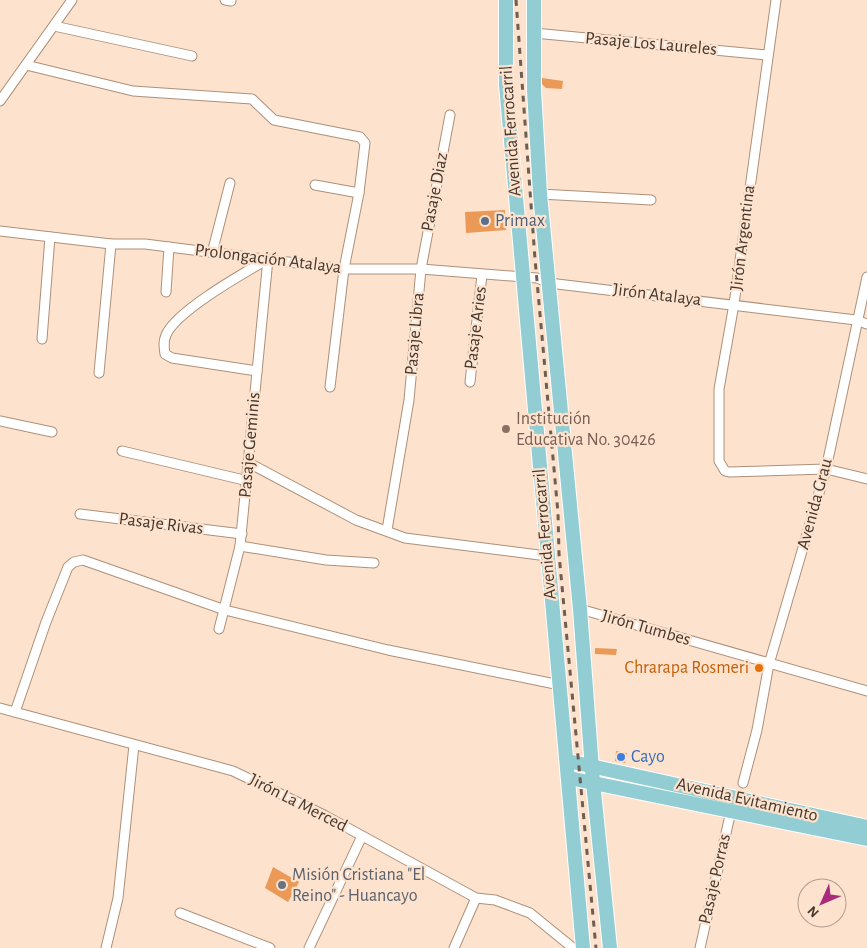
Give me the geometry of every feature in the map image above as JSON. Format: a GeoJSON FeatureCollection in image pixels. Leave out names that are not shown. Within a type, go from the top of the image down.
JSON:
{"type":"FeatureCollection","features":[{"type":"Feature","properties":{"kind":"main road","name":"Avenida Ferrocarril"},"geometry":{"type":"LineString","coordinates":[[506,0],[506,85],[547,556],[568,761],[583,948]]}},
{"type":"Feature","properties":{"kind":"main road","name":"Avenida Ferrocarril"},"geometry":{"type":"LineString","coordinates":[[534,0],[534,90],[543,280],[580,609],[593,782],[610,948]]}},
{"type":"Feature","properties":{"kind":"main road","name":"Avenida Evitamiento"},"geometry":{"type":"LineString","coordinates":[[568,761],[867,827]]}},
{"type":"Feature","properties":{"kind":"main road","name":"Avenida Evitamiento"},"geometry":{"type":"LineString","coordinates":[[569,778],[867,840]]}},
{"type":"Feature","properties":{"kind":"street"},"geometry":{"type":"LineString","coordinates":[[0,101],[72,0]]}},
{"type":"Feature","properties":{"kind":"street","name":"Jirón Argentina"},"geometry":{"type":"LineString","coordinates":[[776,0],[734,304],[719,389],[719,461],[725,471],[729,472],[826,469]]}},
{"type":"Feature","properties":{"kind":"street"},"geometry":{"type":"LineString","coordinates":[[54,26],[192,56]]}},
{"type":"Feature","properties":{"kind":"street","name":"Pasaje Los Laureles"},"geometry":{"type":"LineString","coordinates":[[534,33],[767,55]]}},
{"type":"Feature","properties":{"kind":"street"},"geometry":{"type":"LineString","coordinates":[[26,65],[134,91],[252,100],[266,114],[279,122],[360,137],[365,143],[359,193],[344,269],[330,387]]}},
{"type":"Feature","properties":{"kind":"street","name":"Pasaje Diaz"},"geometry":{"type":"LineString","coordinates":[[421,269],[450,115]]}},
{"type":"Feature","properties":{"kind":"street"},"geometry":{"type":"LineString","coordinates":[[212,252],[230,183]]}},
{"type":"Feature","properties":{"kind":"street"},"geometry":{"type":"LineString","coordinates":[[315,185],[359,193]]}},
{"type":"Feature","properties":{"kind":"street"},"geometry":{"type":"LineString","coordinates":[[540,194],[651,200]]}},
{"type":"Feature","properties":{"kind":"street","name":"Prolongación Atalaya"},"geometry":{"type":"LineString","coordinates":[[0,231],[111,244],[169,247],[344,269],[421,269],[543,280]]}},
{"type":"Feature","properties":{"kind":"street"},"geometry":{"type":"LineString","coordinates":[[42,339],[50,236]]}},
{"type":"Feature","properties":{"kind":"street"},"geometry":{"type":"LineString","coordinates":[[99,373],[111,244]]}},
{"type":"Feature","properties":{"kind":"street"},"geometry":{"type":"LineString","coordinates":[[166,292],[169,247]]}},
{"type":"Feature","properties":{"kind":"street"},"geometry":{"type":"LineString","coordinates":[[257,372],[172,358],[166,354],[163,345],[166,333],[176,322],[213,293],[268,259]]}},
{"type":"Feature","properties":{"kind":"street","name":"Pasaje Geminis"},"geometry":{"type":"LineString","coordinates":[[219,629],[226,610],[242,534],[268,259]]}},
{"type":"Feature","properties":{"kind":"street","name":"Pasaje Libra"},"geometry":{"type":"LineString","coordinates":[[387,530],[409,400],[421,269]]}},
{"type":"Feature","properties":{"kind":"street","name":"Pasaje Aries"},"geometry":{"type":"LineString","coordinates":[[470,382],[482,275]]}},
{"type":"Feature","properties":{"kind":"street","name":"Avenida Grau"},"geometry":{"type":"LineString","coordinates":[[743,783],[757,730],[769,664],[826,469],[856,320],[867,278]]}},
{"type":"Feature","properties":{"kind":"street","name":"Jirón Atalaya"},"geometry":{"type":"LineString","coordinates":[[543,280],[856,320],[867,324]]}},
{"type":"Feature","properties":{"kind":"street"},"geometry":{"type":"LineString","coordinates":[[0,421],[52,432]]}},
{"type":"Feature","properties":{"kind":"street"},"geometry":{"type":"LineString","coordinates":[[122,451],[248,481]]}},
{"type":"Feature","properties":{"kind":"street"},"geometry":{"type":"LineString","coordinates":[[249,463],[356,520],[405,538],[547,556]]}},
{"type":"Feature","properties":{"kind":"street"},"geometry":{"type":"LineString","coordinates":[[826,469],[867,479]]}},
{"type":"Feature","properties":{"kind":"street","name":"Pasaje Rivas"},"geometry":{"type":"LineString","coordinates":[[80,514],[242,534]]}},
{"type":"Feature","properties":{"kind":"street"},"geometry":{"type":"LineString","coordinates":[[240,546],[326,560],[374,563]]}},
{"type":"Feature","properties":{"kind":"street"},"geometry":{"type":"LineString","coordinates":[[15,712],[46,622],[68,567],[74,562],[83,560],[226,610],[388,650],[560,685]]}},
{"type":"Feature","properties":{"kind":"street","name":"Jirón Tumbes"},"geometry":{"type":"LineString","coordinates":[[580,609],[867,691]]}},
{"type":"Feature","properties":{"kind":"street","name":"Jirón La Merced"},"geometry":{"type":"LineString","coordinates":[[0,708],[233,771],[362,836],[476,898],[495,900],[530,913],[573,948]]}},
{"type":"Feature","properties":{"kind":"street"},"geometry":{"type":"LineString","coordinates":[[106,948],[118,898],[134,745]]}},
{"type":"Feature","properties":{"kind":"street","name":"Pasaje Porras"},"geometry":{"type":"LineString","coordinates":[[700,948],[731,811]]}},
{"type":"Feature","properties":{"kind":"street"},"geometry":{"type":"LineString","coordinates":[[311,944],[362,836]]}},
{"type":"Feature","properties":{"kind":"street"},"geometry":{"type":"LineString","coordinates":[[454,948],[476,898]]}},
{"type":"Feature","properties":{"kind":"street"},"geometry":{"type":"LineString","coordinates":[[180,913],[270,948]]}},
{"type":"Feature","properties":{"kind":"building"},"geometry":{"type":"Polygon","coordinates":[[[542,78],[563,81],[562,89],[546,88],[541,83],[542,78]]]}},
{"type":"Feature","properties":{"kind":"building","name":"Primax"},"geometry":{"type":"Polygon","coordinates":[[[505,210],[506,230],[466,233],[465,212],[505,210]]]}},
{"type":"Feature","properties":{"kind":"building"},"geometry":{"type":"Polygon","coordinates":[[[595,648],[617,649],[616,655],[595,654],[595,648]]]}},
{"type":"Feature","properties":{"kind":"building","name":"Cayo"},"geometry":{"type":"Polygon","coordinates":[[[616,751],[627,753],[625,763],[615,761],[616,751]]]}},
{"type":"Feature","properties":{"kind":"building","name":"Misión Cristiana \"El Reino\" - Huancayo"},"geometry":{"type":"Polygon","coordinates":[[[273,867],[299,882],[288,902],[265,888],[273,867]]]}},
{"type":"Feature","properties":{"kind":"railway"},"geometry":{"type":"LineString","coordinates":[[516,0],[535,259],[558,513],[559,554],[596,948]]}},
{"type":"Feature","properties":{"kind":"place","name":"Primax"},"geometry":{"type":"Point","coordinates":[485,221]}},
{"type":"Feature","properties":{"kind":"place","name":"Institución Educativa No. 30426"},"geometry":{"type":"Point","coordinates":[506,429]}},
{"type":"Feature","properties":{"kind":"place","name":"Chrarapa Rosmeri"},"geometry":{"type":"Point","coordinates":[759,668]}},
{"type":"Feature","properties":{"kind":"place","name":"Cayo"},"geometry":{"type":"Point","coordinates":[621,757]}},
{"type":"Feature","properties":{"kind":"place","name":"Misión Cristiana \"El Reino\" - Huancayo"},"geometry":{"type":"Point","coordinates":[282,885]}}]}
